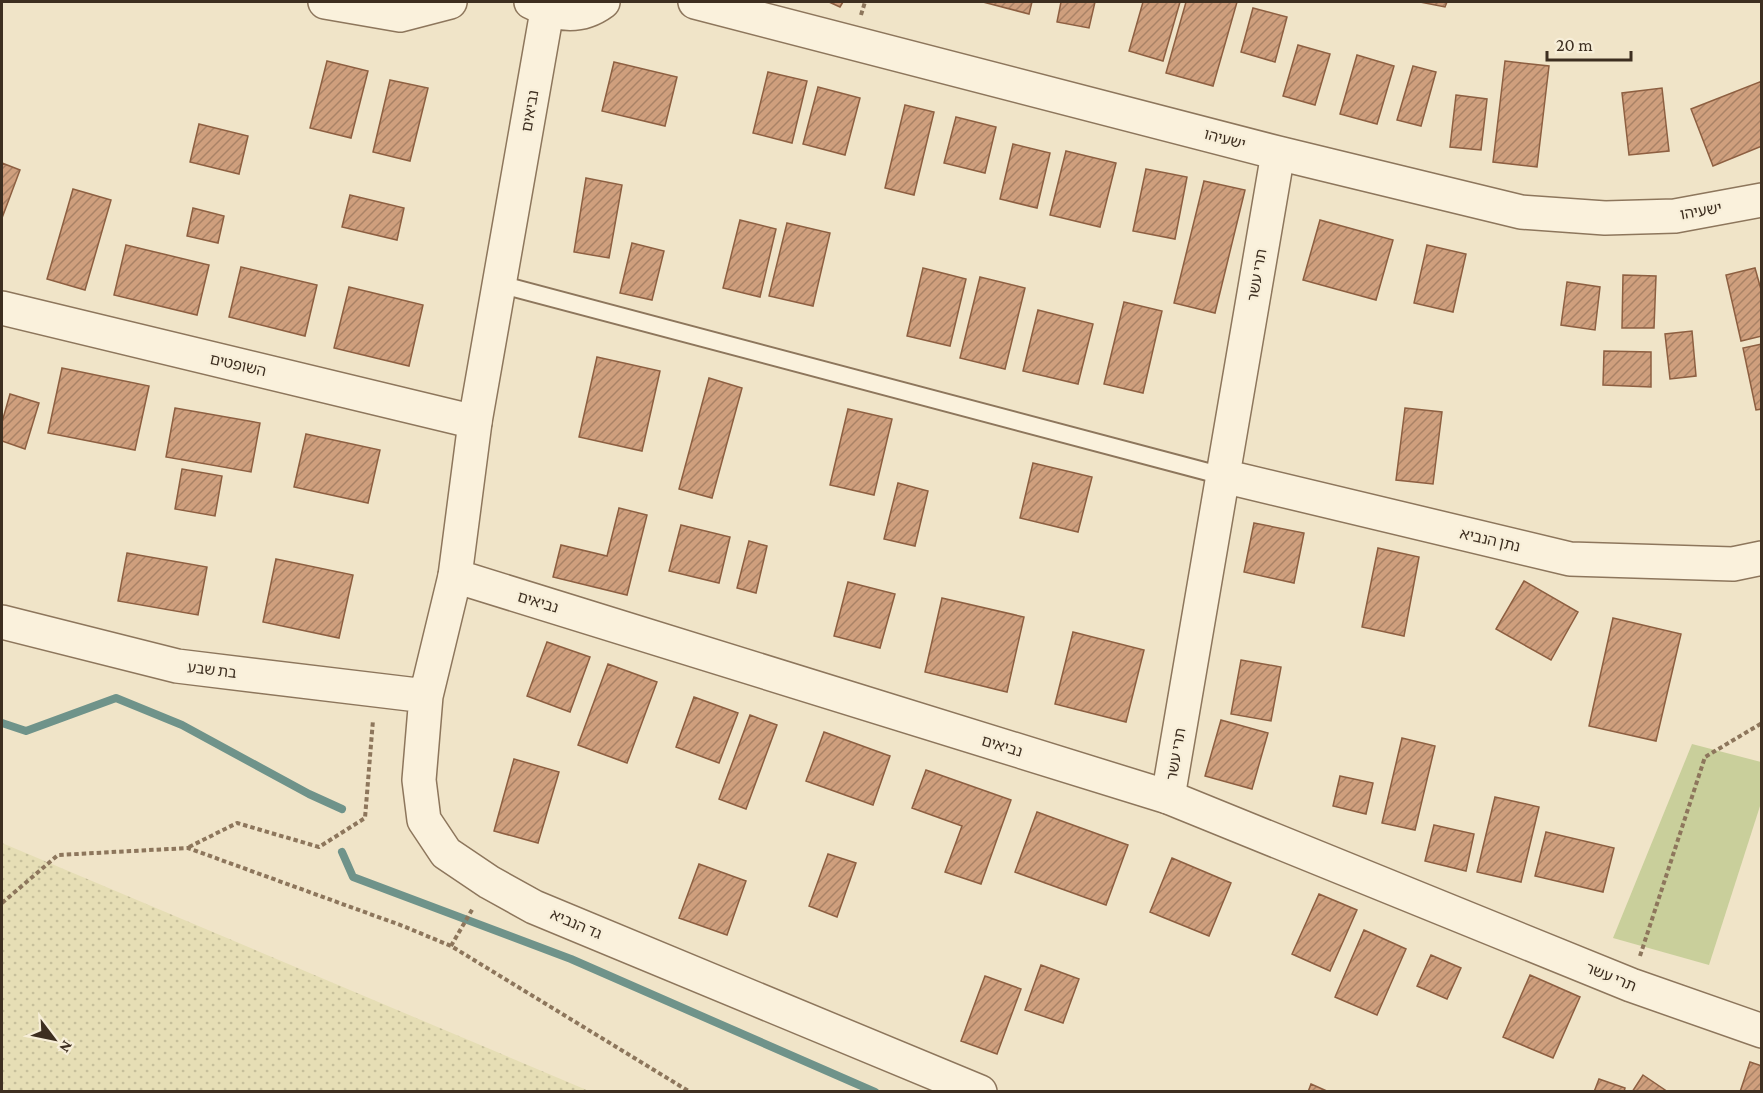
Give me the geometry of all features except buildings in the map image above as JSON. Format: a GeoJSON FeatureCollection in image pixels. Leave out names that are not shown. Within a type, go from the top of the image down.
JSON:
{"type":"FeatureCollection","features":[{"type":"Feature","properties":{"kind":"street"},"geometry":{"type":"LineString","coordinates":[[326,2],[400,15],[450,2]]}},
{"type":"Feature","properties":{"kind":"street"},"geometry":{"type":"LineString","coordinates":[[539,6],[575,14],[595,8],[603,2]]}},
{"type":"Feature","properties":{"kind":"street","name":"ישעיהו"},"geometry":{"type":"LineString","coordinates":[[695,2],[1278,153],[1521,212],[1605,218],[1676,216],[1761,200]]}},
{"type":"Feature","properties":{"kind":"street","name":"נביאים"},"geometry":{"type":"LineString","coordinates":[[539,6],[499,284],[475,422],[455,576],[1168,797]]}},
{"type":"Feature","properties":{"kind":"street","name":"תרי עשר"},"geometry":{"type":"LineString","coordinates":[[1278,153],[1168,797],[1631,985],[1761,1031]]}},
{"type":"Feature","properties":{"kind":"street","name":"השופטים"},"geometry":{"type":"LineString","coordinates":[[2,309],[475,422]]}},
{"type":"Feature","properties":{"kind":"street","name":"נתן הנביא"},"geometry":{"type":"LineString","coordinates":[[1223,476],[1570,559],[1733,564],[1761,558]]}},
{"type":"Feature","properties":{"kind":"street","name":"גד הנביא"},"geometry":{"type":"LineString","coordinates":[[455,576],[426,696],[419,780],[424,820],[446,853],[489,882],[534,907],[980,1092]]}},
{"type":"Feature","properties":{"kind":"street","name":"בת שבע"},"geometry":{"type":"LineString","coordinates":[[2,622],[177,666],[426,696]]}},
{"type":"Feature","properties":{"kind":"lane"},"geometry":{"type":"LineString","coordinates":[[499,284],[1223,476]]}},
{"type":"Feature","properties":{"kind":"path"},"geometry":{"type":"LineString","coordinates":[[188,848],[237,823],[319,847],[365,818],[376,690]]}},
{"type":"Feature","properties":{"kind":"path"},"geometry":{"type":"LineString","coordinates":[[1631,985],[1705,757],[1761,723]]}},
{"type":"Feature","properties":{"kind":"path"},"geometry":{"type":"LineString","coordinates":[[2,903],[58,855],[188,848],[371,914],[451,946],[690,1092]]}},
{"type":"Feature","properties":{"kind":"path"},"geometry":{"type":"LineString","coordinates":[[451,946],[489,882]]}},
{"type":"Feature","properties":{"kind":"shaded area"},"geometry":{"type":"Polygon","coordinates":[[[2,843],[589,1091],[2,1091],[2,843]]]}},
{"type":"Feature","properties":{"kind":"green space"},"geometry":{"type":"Polygon","coordinates":[[[1692,744],[1761,762],[1761,803],[1709,965],[1613,938],[1692,744]]]}},
{"type":"Feature","properties":{"kind":"waterway"},"geometry":{"type":"LineString","coordinates":[[2,723],[26,731],[116,698],[182,725],[309,794],[342,809]]}},
{"type":"Feature","properties":{"kind":"waterway"},"geometry":{"type":"LineString","coordinates":[[342,852],[353,877],[571,959],[875,1092]]}}]}
